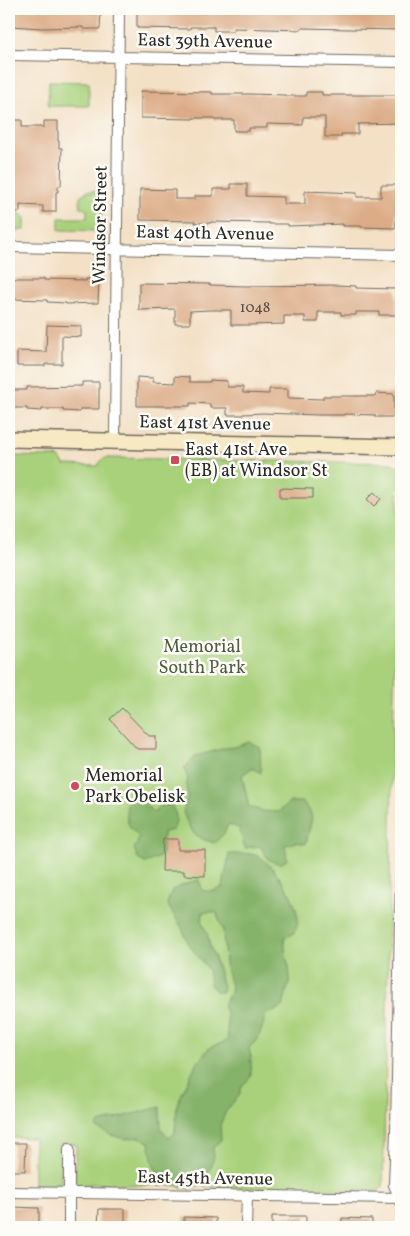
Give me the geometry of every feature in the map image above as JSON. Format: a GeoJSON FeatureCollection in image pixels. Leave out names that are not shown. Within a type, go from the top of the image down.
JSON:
{"type":"FeatureCollection","features":[{"type":"Feature","properties":{"kind":"main road","name":"East 41st Avenue"},"geometry":{"type":"LineString","coordinates":[[9,438],[401,447]]}},
{"type":"Feature","properties":{"kind":"street","name":"Windsor Street"},"geometry":{"type":"LineString","coordinates":[[115,441],[119,9]]}},
{"type":"Feature","properties":{"kind":"street","name":"East 39th Avenue"},"geometry":{"type":"LineString","coordinates":[[9,55],[401,62]]}},
{"type":"Feature","properties":{"kind":"street","name":"East 40th Avenue"},"geometry":{"type":"LineString","coordinates":[[9,247],[401,255]]}},
{"type":"Feature","properties":{"kind":"street"},"geometry":{"type":"LineString","coordinates":[[401,871],[394,1185],[401,1199]]}},
{"type":"Feature","properties":{"kind":"street"},"geometry":{"type":"LineString","coordinates":[[69,1149],[69,1227]]}},
{"type":"Feature","properties":{"kind":"street","name":"East 45th Avenue"},"geometry":{"type":"LineString","coordinates":[[9,1192],[401,1199]]}},
{"type":"Feature","properties":{"kind":"street"},"geometry":{"type":"LineString","coordinates":[[246,1227],[247,1195]]}},
{"type":"Feature","properties":{"kind":"green space"},"geometry":{"type":"Polygon","coordinates":[[[49,81],[89,82],[89,106],[48,106],[49,81]]]}},
{"type":"Feature","properties":{"kind":"green space"},"geometry":{"type":"Polygon","coordinates":[[[87,191],[95,191],[102,198],[101,231],[59,230],[59,218],[87,218],[87,210],[80,207],[80,196],[87,191]]]}},
{"type":"Feature","properties":{"kind":"green space"},"geometry":{"type":"Polygon","coordinates":[[[9,214],[21,214],[25,218],[25,230],[9,230],[9,214]]]}},
{"type":"Feature","properties":{"kind":"green space","name":"Memorial South Park"},"geometry":{"type":"Polygon","coordinates":[[[9,456],[55,457],[60,458],[64,465],[98,466],[101,461],[107,458],[391,463],[399,469],[383,1187],[380,1190],[90,1184],[81,1186],[77,1184],[75,1179],[76,1144],[62,1143],[61,1181],[52,1185],[34,1185],[34,1138],[9,1137],[9,456]]]}},
{"type":"Feature","properties":{"kind":"green space"},"geometry":{"type":"Polygon","coordinates":[[[249,742],[260,747],[261,773],[252,768],[242,775],[249,807],[263,811],[278,812],[290,802],[303,802],[310,811],[312,818],[306,844],[296,842],[285,845],[287,860],[280,864],[269,860],[260,846],[245,848],[239,828],[228,824],[225,832],[215,843],[202,839],[194,834],[183,812],[188,795],[186,786],[188,779],[184,768],[196,756],[249,742]]]}},
{"type":"Feature","properties":{"kind":"green space"},"geometry":{"type":"Polygon","coordinates":[[[128,798],[139,798],[154,813],[160,806],[171,805],[176,814],[176,823],[173,830],[163,832],[163,850],[160,857],[145,863],[138,859],[134,849],[139,837],[130,827],[127,820],[128,798]]]}},
{"type":"Feature","properties":{"kind":"green space"},"geometry":{"type":"Polygon","coordinates":[[[229,854],[249,854],[260,857],[275,871],[290,894],[298,917],[297,927],[291,935],[284,938],[290,978],[283,1006],[275,1011],[266,1013],[259,1036],[249,1048],[251,1077],[242,1086],[239,1096],[227,1109],[220,1125],[221,1140],[213,1148],[212,1165],[203,1181],[191,1189],[181,1188],[159,1176],[153,1163],[149,1142],[138,1137],[125,1139],[97,1128],[99,1123],[160,1107],[161,1128],[169,1138],[175,1132],[177,1104],[196,1064],[210,1047],[228,1039],[226,1013],[223,1005],[232,990],[225,964],[223,930],[216,912],[203,912],[202,922],[215,958],[223,987],[222,992],[217,992],[210,984],[208,969],[189,945],[182,928],[167,904],[172,890],[193,881],[199,880],[203,891],[214,891],[223,887],[229,854]]]}},
{"type":"Feature","properties":{"kind":"building"},"geometry":{"type":"Polygon","coordinates":[[[9,9],[101,9],[100,29],[9,26],[9,9]]]}},
{"type":"Feature","properties":{"kind":"building"},"geometry":{"type":"Polygon","coordinates":[[[137,9],[401,9],[401,30],[234,28],[234,31],[214,31],[214,27],[190,27],[190,29],[137,28],[137,9]]]}},
{"type":"Feature","properties":{"kind":"building"},"geometry":{"type":"Polygon","coordinates":[[[141,91],[285,96],[306,96],[306,92],[322,92],[322,95],[400,95],[400,123],[358,124],[358,134],[341,134],[341,137],[325,137],[325,117],[303,117],[303,125],[267,124],[267,128],[249,128],[249,131],[234,131],[234,120],[214,120],[214,118],[141,118],[141,91]]]}},
{"type":"Feature","properties":{"kind":"building"},"geometry":{"type":"Polygon","coordinates":[[[9,120],[22,120],[22,127],[44,127],[44,121],[58,121],[59,148],[62,148],[61,186],[58,186],[58,192],[56,192],[56,212],[43,212],[43,206],[20,205],[20,212],[9,212],[9,120]]]}},
{"type":"Feature","properties":{"kind":"building"},"geometry":{"type":"Polygon","coordinates":[[[231,184],[247,184],[247,196],[284,197],[284,204],[305,204],[305,191],[357,193],[357,197],[381,197],[381,185],[396,185],[396,228],[343,226],[343,224],[288,226],[288,224],[269,223],[195,223],[195,221],[140,220],[140,189],[175,190],[175,199],[195,199],[195,196],[213,196],[213,189],[231,189],[231,184]]]}},
{"type":"Feature","properties":{"kind":"building"},"geometry":{"type":"Polygon","coordinates":[[[9,278],[85,281],[85,279],[99,279],[98,303],[66,304],[47,302],[47,300],[9,299],[9,278]]]}},
{"type":"Feature","properties":{"kind":"building"},"geometry":{"type":"Polygon","coordinates":[[[139,283],[246,286],[337,285],[356,286],[356,288],[396,289],[396,315],[379,315],[379,312],[356,312],[356,315],[341,315],[341,312],[318,312],[318,322],[305,322],[305,316],[284,316],[284,324],[231,325],[231,310],[210,310],[190,311],[190,324],[175,324],[175,309],[139,310],[139,283]]]}},
{"type":"Feature","properties":{"kind":"building"},"geometry":{"type":"Polygon","coordinates":[[[47,325],[81,326],[81,337],[62,336],[62,364],[17,366],[17,351],[46,352],[47,325]]]}},
{"type":"Feature","properties":{"kind":"building"},"geometry":{"type":"Polygon","coordinates":[[[175,376],[190,377],[190,382],[227,381],[227,387],[243,387],[243,393],[269,394],[269,389],[288,389],[288,398],[323,399],[323,396],[375,396],[376,393],[394,394],[394,417],[263,413],[227,415],[227,408],[210,408],[210,404],[190,403],[190,406],[137,406],[137,377],[153,378],[153,382],[175,383],[175,376]]]}},
{"type":"Feature","properties":{"kind":"building"},"geometry":{"type":"Polygon","coordinates":[[[82,382],[99,382],[99,409],[80,409],[80,412],[63,411],[63,409],[42,409],[42,411],[27,410],[27,408],[9,408],[9,390],[27,390],[27,387],[82,386],[82,382]]]}},
{"type":"Feature","properties":{"kind":"building"},"geometry":{"type":"Polygon","coordinates":[[[280,488],[313,489],[313,498],[280,498],[280,488]]]}},
{"type":"Feature","properties":{"kind":"building"},"geometry":{"type":"Polygon","coordinates":[[[374,492],[381,499],[374,506],[367,499],[374,492]]]}},
{"type":"Feature","properties":{"kind":"building"},"geometry":{"type":"Polygon","coordinates":[[[122,708],[149,736],[156,736],[156,749],[137,749],[110,719],[122,708]]]}},
{"type":"Feature","properties":{"kind":"building"},"geometry":{"type":"Polygon","coordinates":[[[163,839],[178,839],[178,850],[205,850],[205,876],[184,875],[184,871],[162,871],[163,839]]]}},
{"type":"Feature","properties":{"kind":"building"},"geometry":{"type":"Polygon","coordinates":[[[13,1143],[26,1143],[25,1171],[12,1171],[13,1143]]]}},
{"type":"Feature","properties":{"kind":"building"},"geometry":{"type":"Polygon","coordinates":[[[12,1207],[39,1208],[39,1227],[14,1227],[14,1224],[12,1224],[12,1207]]]}},
{"type":"Feature","properties":{"kind":"building"},"geometry":{"type":"Polygon","coordinates":[[[99,1209],[125,1209],[125,1227],[98,1226],[99,1209]]]}},
{"type":"Feature","properties":{"kind":"building"},"geometry":{"type":"Polygon","coordinates":[[[272,1216],[306,1216],[306,1227],[272,1227],[272,1216]]]}},
{"type":"Feature","properties":{"kind":"building"},"geometry":{"type":"Polygon","coordinates":[[[184,1217],[216,1218],[216,1227],[184,1227],[184,1217]]]}},
{"type":"Feature","properties":{"kind":"building"},"geometry":{"type":"Polygon","coordinates":[[[342,1218],[372,1219],[372,1227],[342,1227],[342,1218]]]}},
{"type":"Feature","properties":{"kind":"place","name":"East 41st Ave (EB) at Windsor St"},"geometry":{"type":"Point","coordinates":[175,460]}},
{"type":"Feature","properties":{"kind":"place","name":"Memorial Park Obelisk"},"geometry":{"type":"Point","coordinates":[75,786]}}]}
